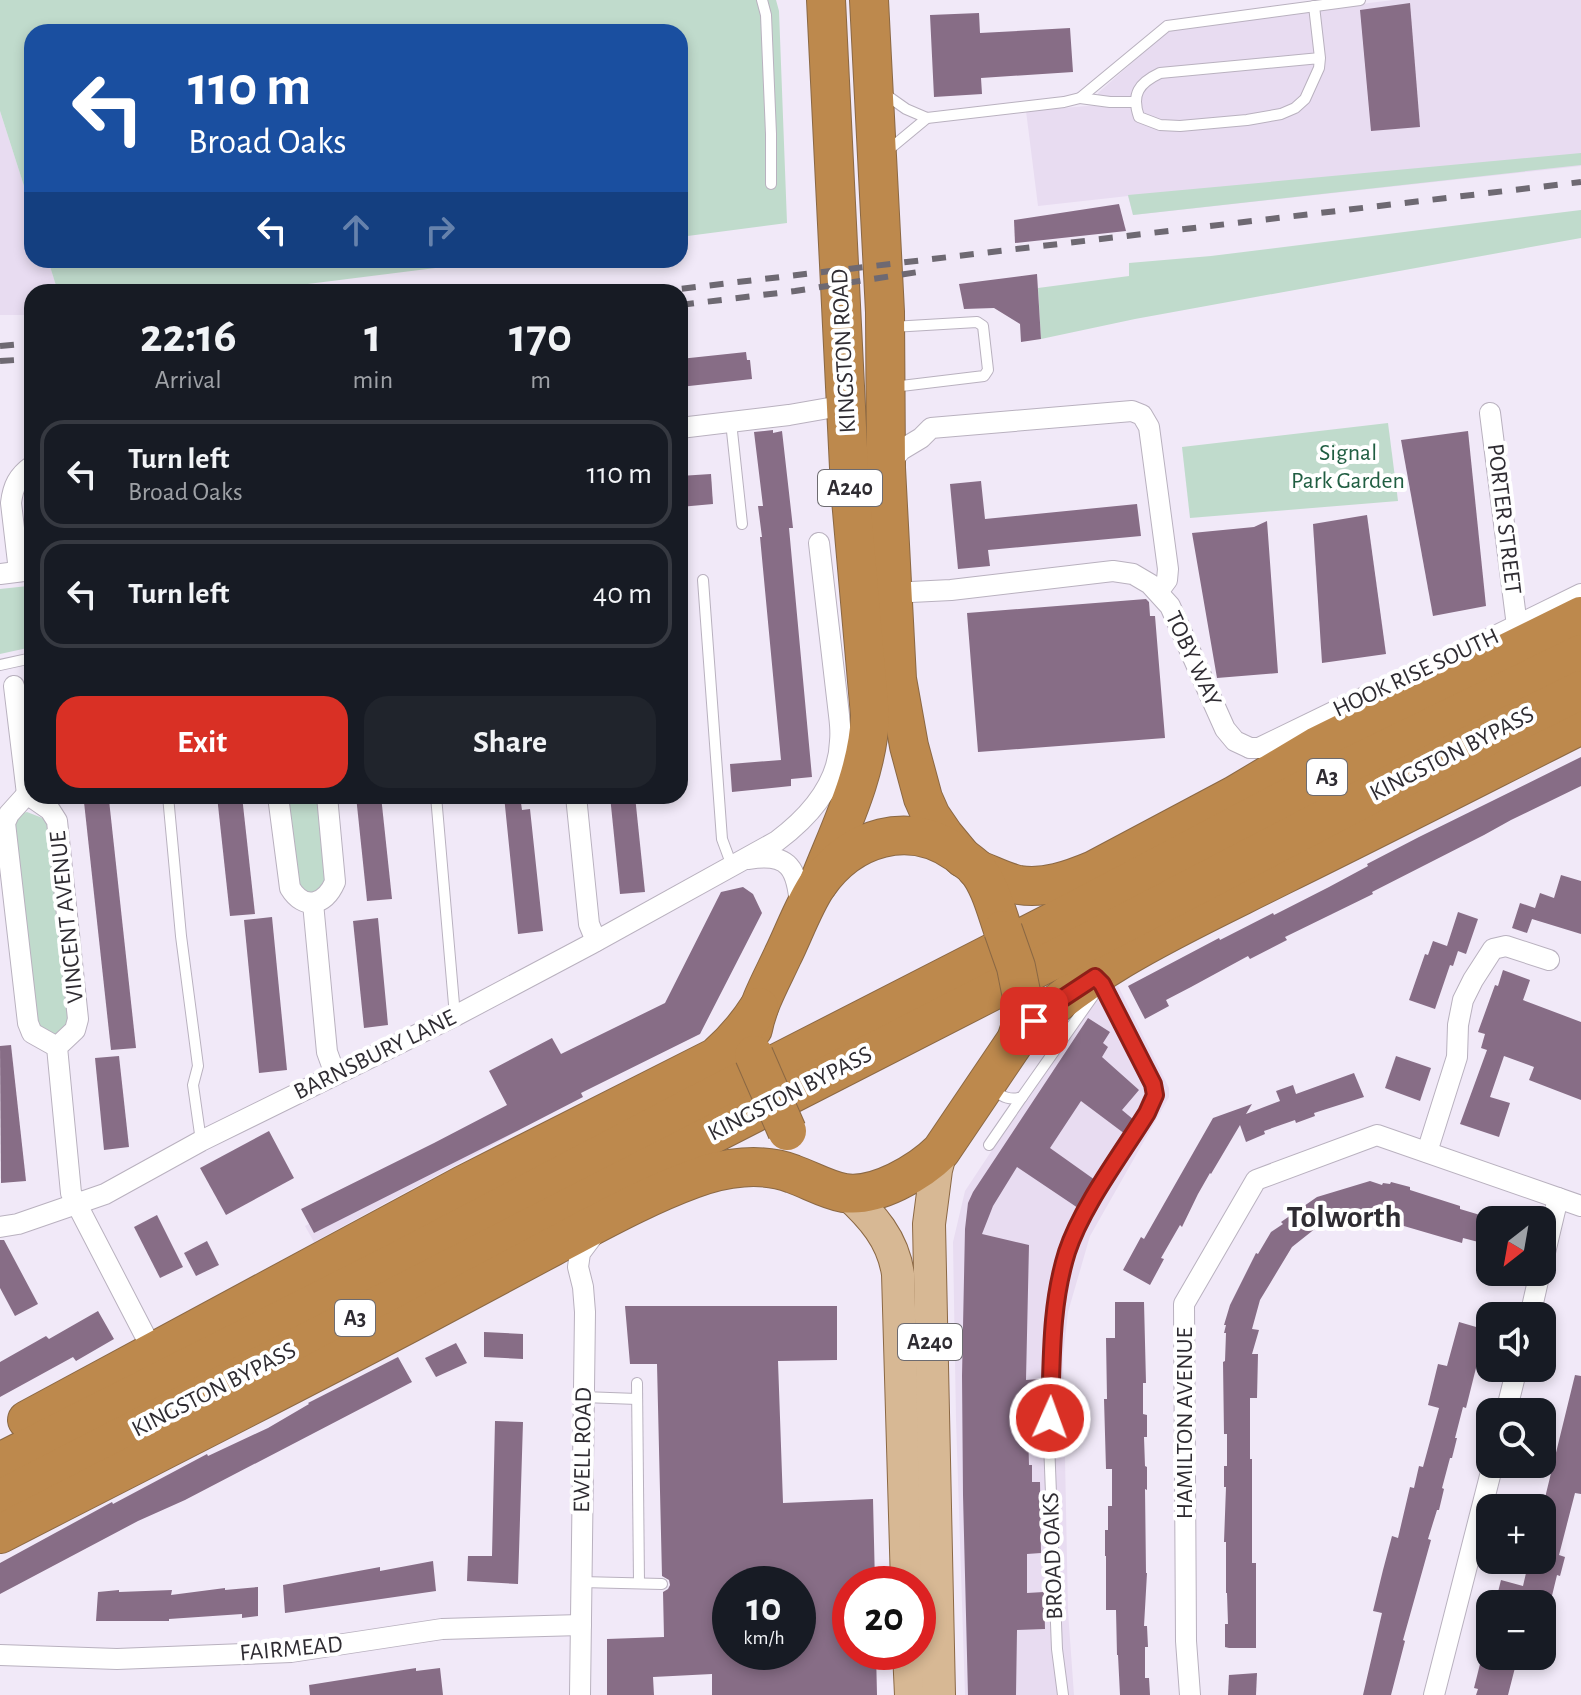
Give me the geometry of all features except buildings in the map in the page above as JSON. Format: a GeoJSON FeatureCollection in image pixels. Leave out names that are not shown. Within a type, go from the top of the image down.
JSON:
{"type":"FeatureCollection","features":[{"type":"Feature","properties":{"kind":"highway","name":"KINGSTON ROAD"},"geometry":{"type":"LineString","coordinates":[[818,884],[863,764],[870,702],[850,488],[826,0]]}},
{"type":"Feature","properties":{"kind":"highway","name":"KINGSTON ROAD"},"geometry":{"type":"LineString","coordinates":[[869,0],[886,327],[886,468],[897,679],[909,746],[923,798],[931,816],[970,863]]}},
{"type":"Feature","properties":{"kind":"highway"},"geometry":{"type":"LineString","coordinates":[[970,863],[1018,885],[1044,886],[1071,880],[1235,795],[1317,746],[1581,616]]}},
{"type":"Feature","properties":{"kind":"highway","name":"KINGSTON BYPASS"},"geometry":{"type":"LineString","coordinates":[[0,1462],[396,1262],[1318,782],[1581,654]]}},
{"type":"Feature","properties":{"kind":"highway","name":"KINGSTON BYPASS"},"geometry":{"type":"LineString","coordinates":[[0,1499],[1399,780],[1581,690]]}},
{"type":"Feature","properties":{"kind":"highway"},"geometry":{"type":"LineString","coordinates":[[1016,1040],[1054,1004],[1098,981],[1152,941],[1581,725]]}},
{"type":"Feature","properties":{"kind":"highway","name":"A240"},"geometry":{"type":"LineString","coordinates":[[905,834],[930,838],[946,846],[970,863],[987,886],[1016,967],[1023,1002],[1023,1019],[1016,1040],[941,1151],[915,1172],[889,1185],[866,1191],[834,1189],[805,1168],[751,1042],[759,1007],[818,884],[836,864],[870,841],[905,834]]}},
{"type":"Feature","properties":{"kind":"highway"},"geometry":{"type":"LineString","coordinates":[[0,1435],[463,1185],[716,1057],[734,1041],[759,1007]]}},
{"type":"Feature","properties":{"kind":"highway"},"geometry":{"type":"LineString","coordinates":[[0,1534],[325,1368],[610,1216],[693,1179],[725,1169],[751,1168],[781,1171],[834,1189]]}},
{"type":"Feature","properties":{"kind":"main road","name":"A240"},"geometry":{"type":"LineString","coordinates":[[939,1695],[929,1224],[941,1151]]}},
{"type":"Feature","properties":{"kind":"main road","name":"A240"},"geometry":{"type":"LineString","coordinates":[[834,1189],[880,1227],[896,1257],[906,1566]]}},
{"type":"Feature","properties":{"kind":"main road"},"geometry":{"type":"LineString","coordinates":[[910,1670],[911,1695]]}},
{"type":"Feature","properties":{"kind":"street"},"geometry":{"type":"LineString","coordinates":[[688,427],[846,405]]}},
{"type":"Feature","properties":{"kind":"street"},"geometry":{"type":"LineString","coordinates":[[886,468],[901,450],[931,428],[1102,412],[1132,411],[1142,415],[1149,427],[1168,569],[1167,580],[1158,592]]}},
{"type":"Feature","properties":{"kind":"street","name":"PORTER STREET"},"geometry":{"type":"LineString","coordinates":[[1490,413],[1517,626]]}},
{"type":"Feature","properties":{"kind":"street"},"geometry":{"type":"LineString","coordinates":[[17,572],[11,503],[12,492],[24,472]]}},
{"type":"Feature","properties":{"kind":"street","name":"BARNSBURY LANE"},"geometry":{"type":"LineString","coordinates":[[0,1227],[18,1224],[105,1194],[201,1141],[455,1016],[777,841],[796,827],[811,812],[831,778],[838,760],[840,741],[819,543]]}},
{"type":"Feature","properties":{"kind":"street","name":"TOBY WAY"},"geometry":{"type":"LineString","coordinates":[[891,593],[951,590],[1113,571],[1133,574],[1150,584],[1170,606],[1225,729],[1235,741],[1250,748]]}},
{"type":"Feature","properties":{"kind":"street","name":"HOOK RISE SOUTH"},"geometry":{"type":"LineString","coordinates":[[1250,748],[1259,748],[1581,594]]}},
{"type":"Feature","properties":{"kind":"street"},"geometry":{"type":"LineString","coordinates":[[14,686],[24,769]]}},
{"type":"Feature","properties":{"kind":"street"},"geometry":{"type":"LineString","coordinates":[[1235,795],[1250,748]]}},
{"type":"Feature","properties":{"kind":"street"},"geometry":{"type":"LineString","coordinates":[[24,797],[5,823],[28,1023],[32,1033],[57,1047],[71,1193],[75,1204],[153,1351]]}},
{"type":"Feature","properties":{"kind":"street","name":"VINCENT AVENUE"},"geometry":{"type":"LineString","coordinates":[[41,804],[57,821],[78,1019],[75,1030],[57,1047]]}},
{"type":"Feature","properties":{"kind":"street"},"geometry":{"type":"LineString","coordinates":[[279,804],[290,888],[294,895],[313,903],[322,900],[335,882],[328,804]]}},
{"type":"Feature","properties":{"kind":"street"},"geometry":{"type":"LineString","coordinates":[[577,804],[589,924],[596,941]]}},
{"type":"Feature","properties":{"kind":"street"},"geometry":{"type":"LineString","coordinates":[[736,863],[768,857],[787,865],[797,879],[801,918]]}},
{"type":"Feature","properties":{"kind":"street"},"geometry":{"type":"LineString","coordinates":[[313,903],[327,1052],[335,1074]]}},
{"type":"Feature","properties":{"kind":"street"},"geometry":{"type":"LineString","coordinates":[[1427,1152],[1457,1057],[1463,1000],[1473,980],[1493,949],[1506,946],[1549,960]]}},
{"type":"Feature","properties":{"kind":"street","name":"HAMILTON AVENUE"},"geometry":{"type":"LineString","coordinates":[[1190,1695],[1186,1641],[1184,1304],[1256,1180],[1377,1135],[1581,1206]]}},
{"type":"Feature","properties":{"kind":"street"},"geometry":{"type":"LineString","coordinates":[[1556,1206],[1558,1198]]}},
{"type":"Feature","properties":{"kind":"street","name":"EWELL ROAD"},"geometry":{"type":"LineString","coordinates":[[580,1695],[585,1312],[578,1267],[580,1253],[610,1216]]}},
{"type":"Feature","properties":{"kind":"street"},"geometry":{"type":"LineString","coordinates":[[1434,1695],[1489,1478]]}},
{"type":"Feature","properties":{"kind":"street","name":"FAIRMEAD"},"geometry":{"type":"LineString","coordinates":[[0,1655],[117,1659],[291,1652],[442,1629],[581,1625]]}},
{"type":"Feature","properties":{"kind":"lane"},"geometry":{"type":"LineString","coordinates":[[762,0],[766,15],[771,184]]}},
{"type":"Feature","properties":{"kind":"lane"},"geometry":{"type":"LineString","coordinates":[[1080,98],[1167,26],[1360,0]]}},
{"type":"Feature","properties":{"kind":"lane"},"geometry":{"type":"LineString","coordinates":[[1314,6],[1320,58],[1316,77],[1305,99],[1295,108],[1281,114],[1247,120],[1180,126],[1160,125],[1139,117],[1137,92],[1147,79],[1160,73],[1320,58]]}},
{"type":"Feature","properties":{"kind":"lane"},"geometry":{"type":"LineString","coordinates":[[873,85],[901,105],[927,118]]}},
{"type":"Feature","properties":{"kind":"lane"},"geometry":{"type":"LineString","coordinates":[[877,161],[927,118],[1080,98],[1136,102]]}},
{"type":"Feature","properties":{"kind":"lane"},"geometry":{"type":"LineString","coordinates":[[886,327],[977,322],[983,326],[988,370],[984,376],[886,388]]}},
{"type":"Feature","properties":{"kind":"lane"},"geometry":{"type":"LineString","coordinates":[[731,422],[742,524]]}},
{"type":"Feature","properties":{"kind":"lane"},"geometry":{"type":"LineString","coordinates":[[703,580],[722,839],[736,863]]}},
{"type":"Feature","properties":{"kind":"lane"},"geometry":{"type":"LineString","coordinates":[[0,665],[24,660]]}},
{"type":"Feature","properties":{"kind":"lane"},"geometry":{"type":"LineString","coordinates":[[169,804],[181,936],[198,1066],[193,1085],[201,1141]]}},
{"type":"Feature","properties":{"kind":"lane"},"geometry":{"type":"LineString","coordinates":[[437,804],[455,1016]]}},
{"type":"Feature","properties":{"kind":"lane"},"geometry":{"type":"LineString","coordinates":[[989,1145],[1098,981]]}},
{"type":"Feature","properties":{"kind":"lane","name":"BROAD OAKS"},"geometry":{"type":"LineString","coordinates":[[1063,1695],[1057,1649],[1049,1442],[1057,1288],[1081,1220],[1155,1095],[1153,1084],[1098,981]]}},
{"type":"Feature","properties":{"kind":"lane"},"geometry":{"type":"LineString","coordinates":[[986,1086],[1005,1098],[1022,1097]]}},
{"type":"Feature","properties":{"kind":"lane"},"geometry":{"type":"LineString","coordinates":[[637,1383],[639,1583]]}},
{"type":"Feature","properties":{"kind":"lane"},"geometry":{"type":"LineString","coordinates":[[583,1397],[637,1399]]}},
{"type":"Feature","properties":{"kind":"lane"},"geometry":{"type":"LineString","coordinates":[[581,1582],[662,1584]]}},
{"type":"Feature","properties":{"kind":"shaded area"},"geometry":{"type":"Polygon","coordinates":[[[1393,0],[1581,0],[1581,166],[1133,215],[1128,196],[1038,206],[1026,111],[1099,105],[1098,93],[1171,28],[1393,0]]]}},
{"type":"Feature","properties":{"kind":"shaded area"},"geometry":{"type":"Polygon","coordinates":[[[0,111],[24,186],[24,268],[50,268],[56,284],[24,284],[24,315],[0,315],[0,111]]]}},
{"type":"Feature","properties":{"kind":"shaded area"},"geometry":{"type":"Polygon","coordinates":[[[1118,986],[1169,1088],[1169,1097],[1090,1236],[1068,1312],[1063,1356],[1068,1611],[1074,1695],[965,1695],[953,1242],[965,1191],[1099,988],[1118,986]]]}},
{"type":"Feature","properties":{"kind":"shaded area"},"geometry":{"type":"Polygon","coordinates":[[[512,1116],[520,1130],[314,1242],[305,1226],[512,1116]]]}},
{"type":"Feature","properties":{"kind":"green space"},"geometry":{"type":"Polygon","coordinates":[[[0,0],[776,0],[779,11],[787,223],[688,236],[688,24],[24,24],[24,186],[0,111],[0,0]]]}},
{"type":"Feature","properties":{"kind":"green space"},"geometry":{"type":"Polygon","coordinates":[[[1581,153],[1581,165],[1133,215],[1128,195],[1581,153]]]}},
{"type":"Feature","properties":{"kind":"green space"},"geometry":{"type":"Polygon","coordinates":[[[1581,210],[1581,238],[1041,339],[1038,288],[1129,276],[1129,263],[1211,256],[1581,210]]]}},
{"type":"Feature","properties":{"kind":"green space"},"geometry":{"type":"Polygon","coordinates":[[[50,268],[435,268],[307,284],[56,284],[50,268]]]}},
{"type":"Feature","properties":{"kind":"green space","name":"Signal Park Garden"},"geometry":{"type":"Polygon","coordinates":[[[1388,423],[1398,501],[1190,518],[1182,447],[1388,423]]]}},
{"type":"Feature","properties":{"kind":"green space"},"geometry":{"type":"Polygon","coordinates":[[[24,586],[24,649],[0,654],[0,589],[24,586]]]}},
{"type":"Feature","properties":{"kind":"green space"},"geometry":{"type":"Polygon","coordinates":[[[285,804],[319,804],[326,880],[323,889],[313,896],[302,892],[295,882],[285,804]]]}},
{"type":"Feature","properties":{"kind":"green space"},"geometry":{"type":"Polygon","coordinates":[[[27,812],[45,819],[50,826],[69,1020],[64,1032],[52,1036],[41,1030],[35,1018],[14,824],[18,814],[27,812]]]}},
{"type":"Feature","properties":{"kind":"railway"},"geometry":{"type":"LineString","coordinates":[[688,288],[1581,182]]}},
{"type":"Feature","properties":{"kind":"railway"},"geometry":{"type":"LineString","coordinates":[[688,304],[918,272]]}},
{"type":"Feature","properties":{"kind":"railway"},"geometry":{"type":"LineString","coordinates":[[0,346],[24,344]]}},
{"type":"Feature","properties":{"kind":"railway"},"geometry":{"type":"LineString","coordinates":[[0,361],[24,360]]}},
{"type":"Feature","properties":{"kind":"district","name":"Tolworth"},"geometry":{"type":"Point","coordinates":[1344,1217]}},
{"type":"Feature","properties":{"kind":"route"},"geometry":{"type":"LineString","coordinates":[[1034,1021],[1095,977],[1102,984],[1153,1084],[1155,1095],[1081,1220],[1068,1250],[1057,1288],[1050,1418]]}}]}
